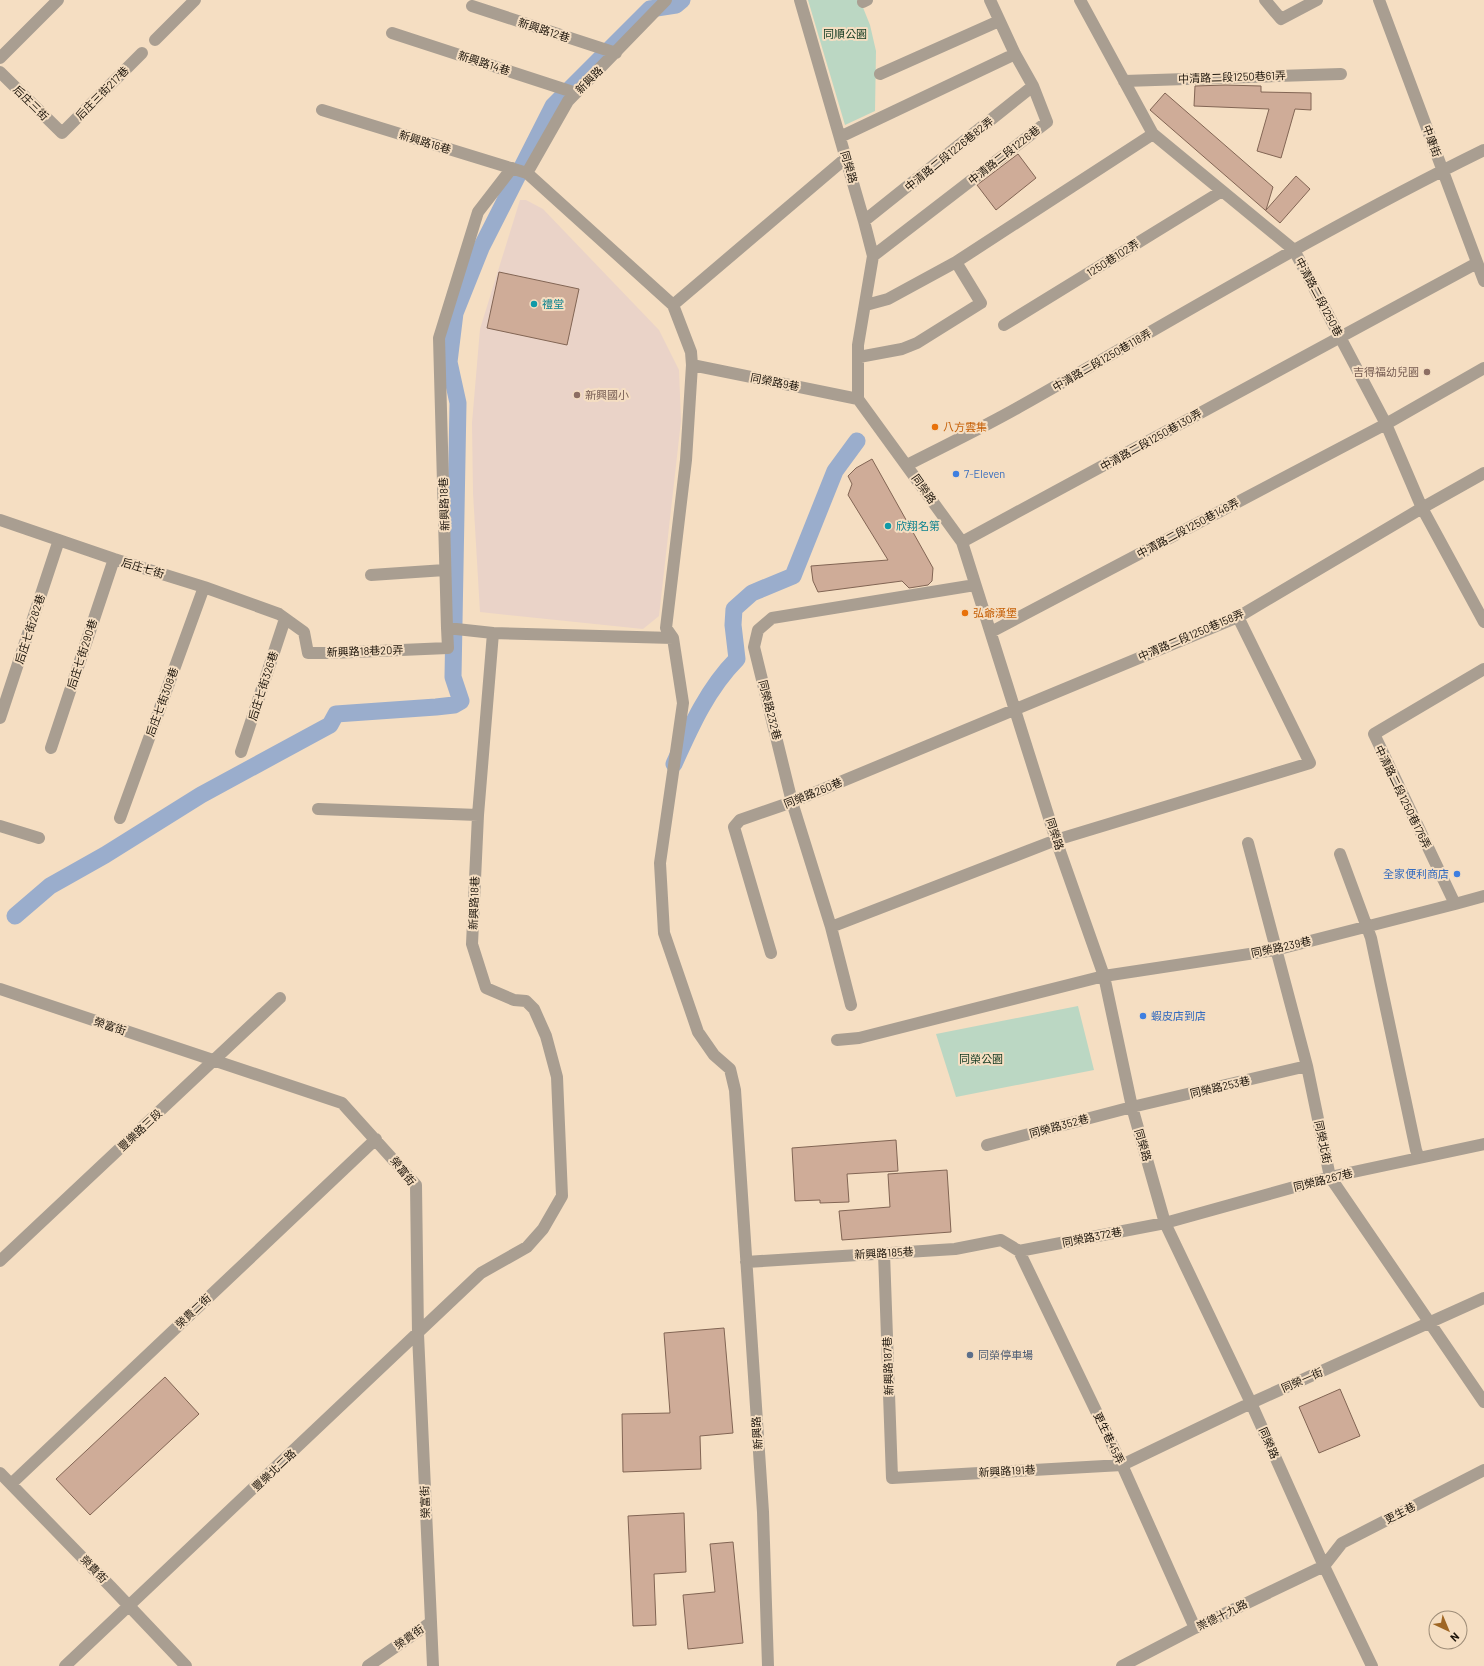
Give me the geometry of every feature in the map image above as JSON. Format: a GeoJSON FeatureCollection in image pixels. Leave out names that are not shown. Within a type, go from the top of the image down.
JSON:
{"type":"FeatureCollection","features":[{"type":"Feature","properties":{"kind":"street"},"geometry":{"type":"LineString","coordinates":[[0,58],[58,0]]}},
{"type":"Feature","properties":{"kind":"street"},"geometry":{"type":"LineString","coordinates":[[155,40],[195,0]]}},
{"type":"Feature","properties":{"kind":"street","name":"新興路"},"geometry":{"type":"LineString","coordinates":[[527,173],[568,101],[666,0]]}},
{"type":"Feature","properties":{"kind":"street","name":"同榮路"},"geometry":{"type":"LineString","coordinates":[[800,0],[873,256],[866,305],[858,345],[858,399],[962,542],[1056,840],[1104,976],[1132,1107],[1165,1223],[1251,1403],[1324,1566],[1372,1666]]}},
{"type":"Feature","properties":{"kind":"street","name":"中清路二段1226巷"},"geometry":{"type":"LineString","coordinates":[[873,256],[1047,122],[1033,86],[1015,54],[990,0]]}},
{"type":"Feature","properties":{"kind":"street","name":"中清路二段1250巷"},"geometry":{"type":"LineString","coordinates":[[1080,0],[1153,134],[1294,250],[1386,424],[1422,508],[1484,622]]}},
{"type":"Feature","properties":{"kind":"street"},"geometry":{"type":"LineString","coordinates":[[1265,0],[1281,19],[1317,0]]}},
{"type":"Feature","properties":{"kind":"street","name":"中康街"},"geometry":{"type":"LineString","coordinates":[[1379,0],[1484,281]]}},
{"type":"Feature","properties":{"kind":"street","name":"新興路12巷"},"geometry":{"type":"LineString","coordinates":[[472,6],[616,53]]}},
{"type":"Feature","properties":{"kind":"street"},"geometry":{"type":"LineString","coordinates":[[880,74],[999,21]]}},
{"type":"Feature","properties":{"kind":"street","name":"新興路14巷"},"geometry":{"type":"LineString","coordinates":[[392,34],[576,93]]}},
{"type":"Feature","properties":{"kind":"street","name":"后庄三街217巷"},"geometry":{"type":"LineString","coordinates":[[62,133],[142,53]]}},
{"type":"Feature","properties":{"kind":"street"},"geometry":{"type":"LineString","coordinates":[[840,137],[1015,54]]}},
{"type":"Feature","properties":{"kind":"street","name":"后庄三街"},"geometry":{"type":"LineString","coordinates":[[0,72],[62,133]]}},
{"type":"Feature","properties":{"kind":"street","name":"中清路二段1250巷61弄"},"geometry":{"type":"LineString","coordinates":[[1124,81],[1341,74]]}},
{"type":"Feature","properties":{"kind":"street","name":"中清路二段1226巷82弄"},"geometry":{"type":"LineString","coordinates":[[864,221],[1033,86]]}},
{"type":"Feature","properties":{"kind":"street","name":"新興路16巷"},"geometry":{"type":"LineString","coordinates":[[322,110],[527,173]]}},
{"type":"Feature","properties":{"kind":"street"},"geometry":{"type":"LineString","coordinates":[[866,305],[888,299],[956,262],[1153,134]]}},
{"type":"Feature","properties":{"kind":"street","name":"中清路二段1250巷118弄"},"geometry":{"type":"LineString","coordinates":[[907,465],[1017,408],[1294,250],[1442,169],[1484,150]]}},
{"type":"Feature","properties":{"kind":"street"},"geometry":{"type":"LineString","coordinates":[[527,173],[673,305],[846,158]]}},
{"type":"Feature","properties":{"kind":"street","name":"新興路18巷"},"geometry":{"type":"LineString","coordinates":[[447,628],[439,338],[478,212],[512,168]]}},
{"type":"Feature","properties":{"kind":"street","name":"1250巷102弄"},"geometry":{"type":"LineString","coordinates":[[1004,325],[1222,191]]}},
{"type":"Feature","properties":{"kind":"street"},"geometry":{"type":"LineString","coordinates":[[859,357],[902,349],[917,343],[981,303],[956,262]]}},
{"type":"Feature","properties":{"kind":"street","name":"中清路二段1250巷130弄"},"geometry":{"type":"LineString","coordinates":[[962,542],[1477,263]]}},
{"type":"Feature","properties":{"kind":"street","name":"新興路"},"geometry":{"type":"LineString","coordinates":[[673,305],[691,352],[692,365],[686,460],[666,628],[673,638],[683,702],[660,863],[664,933],[698,1032],[714,1055],[730,1069],[735,1090],[763,1512],[768,1666]]}},
{"type":"Feature","properties":{"kind":"street","name":"同榮路9巷"},"geometry":{"type":"LineString","coordinates":[[692,365],[858,399]]}},
{"type":"Feature","properties":{"kind":"street","name":"中清路二段1250巷146弄"},"geometry":{"type":"LineString","coordinates":[[991,632],[1386,424],[1484,368]]}},
{"type":"Feature","properties":{"kind":"street","name":"中清路二段1250巷158弄"},"geometry":{"type":"LineString","coordinates":[[1015,710],[1238,617],[1484,473]]}},
{"type":"Feature","properties":{"kind":"street","name":"后庄七街"},"geometry":{"type":"LineString","coordinates":[[0,520],[114,559],[204,586],[279,614],[285,619]]}},
{"type":"Feature","properties":{"kind":"street","name":"后庄七街282巷"},"geometry":{"type":"LineString","coordinates":[[0,718],[59,540]]}},
{"type":"Feature","properties":{"kind":"street","name":"后庄七街290巷"},"geometry":{"type":"LineString","coordinates":[[51,748],[114,559]]}},
{"type":"Feature","properties":{"kind":"street"},"geometry":{"type":"LineString","coordinates":[[371,575],[445,570]]}},
{"type":"Feature","properties":{"kind":"street","name":"同榮路232巷"},"geometry":{"type":"LineString","coordinates":[[851,1005],[831,927],[792,802],[754,647],[758,630],[772,618],[975,585]]}},
{"type":"Feature","properties":{"kind":"street","name":"后庄七街308巷"},"geometry":{"type":"LineString","coordinates":[[120,818],[204,586]]}},
{"type":"Feature","properties":{"kind":"street"},"geometry":{"type":"LineString","coordinates":[[831,927],[1056,840],[1310,763],[1238,617]]}},
{"type":"Feature","properties":{"kind":"street","name":"新興路18巷20弄"},"geometry":{"type":"LineString","coordinates":[[285,619],[304,632],[308,653],[448,648],[447,628]]}},
{"type":"Feature","properties":{"kind":"street","name":"后庄七街326巷"},"geometry":{"type":"LineString","coordinates":[[241,752],[285,619]]}},
{"type":"Feature","properties":{"kind":"street"},"geometry":{"type":"LineString","coordinates":[[447,628],[494,633],[673,638]]}},
{"type":"Feature","properties":{"kind":"street","name":"新興路18巷"},"geometry":{"type":"LineString","coordinates":[[486,988],[472,944],[478,815],[494,633]]}},
{"type":"Feature","properties":{"kind":"street","name":"中清路二段1250巷176弄"},"geometry":{"type":"LineString","coordinates":[[1455,904],[1374,734],[1484,669]]}},
{"type":"Feature","properties":{"kind":"street","name":"同榮路260巷"},"geometry":{"type":"LineString","coordinates":[[771,953],[734,827],[740,820],[792,802],[1015,710]]}},
{"type":"Feature","properties":{"kind":"street"},"geometry":{"type":"LineString","coordinates":[[318,809],[478,815]]}},
{"type":"Feature","properties":{"kind":"street"},"geometry":{"type":"LineString","coordinates":[[0,826],[39,838]]}},
{"type":"Feature","properties":{"kind":"street","name":"同榮北街"},"geometry":{"type":"LineString","coordinates":[[1248,843],[1275,950],[1307,1066],[1330,1177],[1484,1402]]}},
{"type":"Feature","properties":{"kind":"street"},"geometry":{"type":"LineString","coordinates":[[1340,854],[1371,938],[1416,1150],[1419,1158]]}},
{"type":"Feature","properties":{"kind":"street"},"geometry":{"type":"LineString","coordinates":[[1455,904],[1484,896]]}},
{"type":"Feature","properties":{"kind":"street","name":"同榮路239巷"},"geometry":{"type":"LineString","coordinates":[[837,1040],[859,1038],[1104,976],[1275,950],[1455,904]]}},
{"type":"Feature","properties":{"kind":"street","name":"豐樂北二路"},"geometry":{"type":"LineString","coordinates":[[65,1666],[482,1273],[527,1247],[543,1229],[562,1196],[557,1077],[546,1036],[534,1009],[526,1001],[514,1000],[486,988]]}},
{"type":"Feature","properties":{"kind":"street","name":"榮富街"},"geometry":{"type":"LineString","coordinates":[[0,989],[342,1104],[416,1184],[418,1334],[433,1666]]}},
{"type":"Feature","properties":{"kind":"street","name":"豐樂路三段"},"geometry":{"type":"LineString","coordinates":[[0,1262],[280,998]]}},
{"type":"Feature","properties":{"kind":"street","name":"同榮路253巷"},"geometry":{"type":"LineString","coordinates":[[1132,1107],[1307,1066]]}},
{"type":"Feature","properties":{"kind":"street","name":"同榮路352巷"},"geometry":{"type":"LineString","coordinates":[[987,1145],[1132,1107]]}},
{"type":"Feature","properties":{"kind":"street","name":"榮貴二街"},"geometry":{"type":"LineString","coordinates":[[11,1484],[376,1139]]}},
{"type":"Feature","properties":{"kind":"street","name":"同榮路267巷"},"geometry":{"type":"LineString","coordinates":[[1165,1223],[1330,1177],[1484,1144]]}},
{"type":"Feature","properties":{"kind":"street","name":"同榮路372巷"},"geometry":{"type":"LineString","coordinates":[[1019,1251],[1165,1223]]}},
{"type":"Feature","properties":{"kind":"street","name":"新興路185巷"},"geometry":{"type":"LineString","coordinates":[[746,1262],[955,1249],[1000,1240],[1019,1251]]}},
{"type":"Feature","properties":{"kind":"street","name":"更生巷45弄"},"geometry":{"type":"LineString","coordinates":[[1019,1251],[1122,1465],[1195,1628]]}},
{"type":"Feature","properties":{"kind":"street","name":"新興路187巷"},"geometry":{"type":"LineString","coordinates":[[884,1253],[892,1478]]}},
{"type":"Feature","properties":{"kind":"street","name":"同榮一街"},"geometry":{"type":"LineString","coordinates":[[1122,1465],[1251,1403],[1484,1298]]}},
{"type":"Feature","properties":{"kind":"street","name":"新興路191巷"},"geometry":{"type":"LineString","coordinates":[[892,1478],[1122,1465]]}},
{"type":"Feature","properties":{"kind":"street","name":"更生巷"},"geometry":{"type":"LineString","coordinates":[[1324,1566],[1342,1543],[1484,1470]]}},
{"type":"Feature","properties":{"kind":"street","name":"榮貴街"},"geometry":{"type":"LineString","coordinates":[[0,1473],[186,1666]]}},
{"type":"Feature","properties":{"kind":"street","name":"崇德十九路"},"geometry":{"type":"LineString","coordinates":[[1122,1666],[1195,1628],[1324,1566]]}},
{"type":"Feature","properties":{"kind":"street","name":"榮貴街"},"geometry":{"type":"LineString","coordinates":[[368,1666],[430,1623]]}},
{"type":"Feature","properties":{"kind":"shaded area","name":"新興國小"},"geometry":{"type":"Polygon","coordinates":[[[520,200],[526,200],[543,209],[659,330],[679,370],[681,421],[659,616],[643,629],[480,612],[473,493],[472,423],[480,329],[520,200]]]}},
{"type":"Feature","properties":{"kind":"green space","name":"同順公園"},"geometry":{"type":"Polygon","coordinates":[[[808,0],[860,0],[870,25],[876,51],[875,111],[845,125],[808,0]]]}},
{"type":"Feature","properties":{"kind":"green space","name":"同榮公園"},"geometry":{"type":"Polygon","coordinates":[[[1078,1006],[1094,1070],[956,1097],[936,1034],[1078,1006]]]}},
{"type":"Feature","properties":{"kind":"building"},"geometry":{"type":"Polygon","coordinates":[[[1195,86],[1261,86],[1261,92],[1311,93],[1311,110],[1295,109],[1281,158],[1257,151],[1269,109],[1194,106],[1195,86]]]}},
{"type":"Feature","properties":{"kind":"building"},"geometry":{"type":"Polygon","coordinates":[[[1165,93],[1273,187],[1266,210],[1296,176],[1310,189],[1280,223],[1150,110],[1165,93]]]}},
{"type":"Feature","properties":{"kind":"building"},"geometry":{"type":"Polygon","coordinates":[[[1018,154],[1036,178],[996,210],[977,185],[1018,154]]]}},
{"type":"Feature","properties":{"kind":"building","name":"禮堂"},"geometry":{"type":"Polygon","coordinates":[[[499,272],[579,289],[567,345],[487,328],[499,272]]]}},
{"type":"Feature","properties":{"kind":"building","name":"欣翔名第"},"geometry":{"type":"Polygon","coordinates":[[[872,459],[933,568],[932,581],[928,585],[909,588],[902,581],[818,592],[813,581],[811,566],[888,560],[848,495],[852,484],[848,476],[856,468],[872,459]]]}},
{"type":"Feature","properties":{"kind":"building"},"geometry":{"type":"Polygon","coordinates":[[[896,1140],[898,1171],[847,1174],[849,1202],[820,1203],[820,1200],[795,1201],[792,1148],[896,1140]]]}},
{"type":"Feature","properties":{"kind":"building"},"geometry":{"type":"Polygon","coordinates":[[[947,1170],[951,1232],[842,1240],[839,1211],[890,1207],[888,1174],[947,1170]]]}},
{"type":"Feature","properties":{"kind":"building"},"geometry":{"type":"Polygon","coordinates":[[[724,1328],[733,1433],[700,1436],[701,1469],[623,1472],[622,1414],[670,1413],[664,1333],[724,1328]]]}},
{"type":"Feature","properties":{"kind":"building"},"geometry":{"type":"Polygon","coordinates":[[[165,1377],[199,1414],[90,1515],[56,1479],[165,1377]]]}},
{"type":"Feature","properties":{"kind":"building"},"geometry":{"type":"Polygon","coordinates":[[[1340,1389],[1360,1436],[1319,1453],[1299,1407],[1340,1389]]]}},
{"type":"Feature","properties":{"kind":"building"},"geometry":{"type":"Polygon","coordinates":[[[684,1513],[686,1572],[654,1574],[656,1625],[633,1626],[628,1516],[684,1513]]]}},
{"type":"Feature","properties":{"kind":"building"},"geometry":{"type":"Polygon","coordinates":[[[733,1542],[743,1643],[688,1649],[683,1595],[715,1592],[710,1544],[733,1542]]]}},
{"type":"Feature","properties":{"kind":"waterway"},"geometry":{"type":"LineString","coordinates":[[15,916],[50,886],[105,855],[201,795],[330,725],[336,714],[436,707],[454,705],[461,701],[453,677],[458,403],[449,362],[455,313],[481,248],[553,106],[650,9],[676,5],[682,0]]}},
{"type":"Feature","properties":{"kind":"waterway"},"geometry":{"type":"LineString","coordinates":[[674,764],[701,708],[717,682],[737,659],[733,625],[734,609],[752,593],[793,576],[835,471],[857,441]]}},
{"type":"Feature","properties":{"kind":"place","name":"禮堂"},"geometry":{"type":"Point","coordinates":[534,304]}},
{"type":"Feature","properties":{"kind":"place","name":"吉得福幼兒園"},"geometry":{"type":"Point","coordinates":[1427,372]}},
{"type":"Feature","properties":{"kind":"place","name":"新興國小"},"geometry":{"type":"Point","coordinates":[577,395]}},
{"type":"Feature","properties":{"kind":"place","name":"八方雲集"},"geometry":{"type":"Point","coordinates":[935,427]}},
{"type":"Feature","properties":{"kind":"place","name":"7-Eleven"},"geometry":{"type":"Point","coordinates":[956,474]}},
{"type":"Feature","properties":{"kind":"place","name":"欣翔名第"},"geometry":{"type":"Point","coordinates":[888,526]}},
{"type":"Feature","properties":{"kind":"place","name":"弘爺漢堡"},"geometry":{"type":"Point","coordinates":[965,613]}},
{"type":"Feature","properties":{"kind":"place","name":"全家便利商店"},"geometry":{"type":"Point","coordinates":[1457,874]}},
{"type":"Feature","properties":{"kind":"place","name":"蝦皮店到店"},"geometry":{"type":"Point","coordinates":[1143,1016]}},
{"type":"Feature","properties":{"kind":"place","name":"同榮停車場"},"geometry":{"type":"Point","coordinates":[970,1355]}}]}
